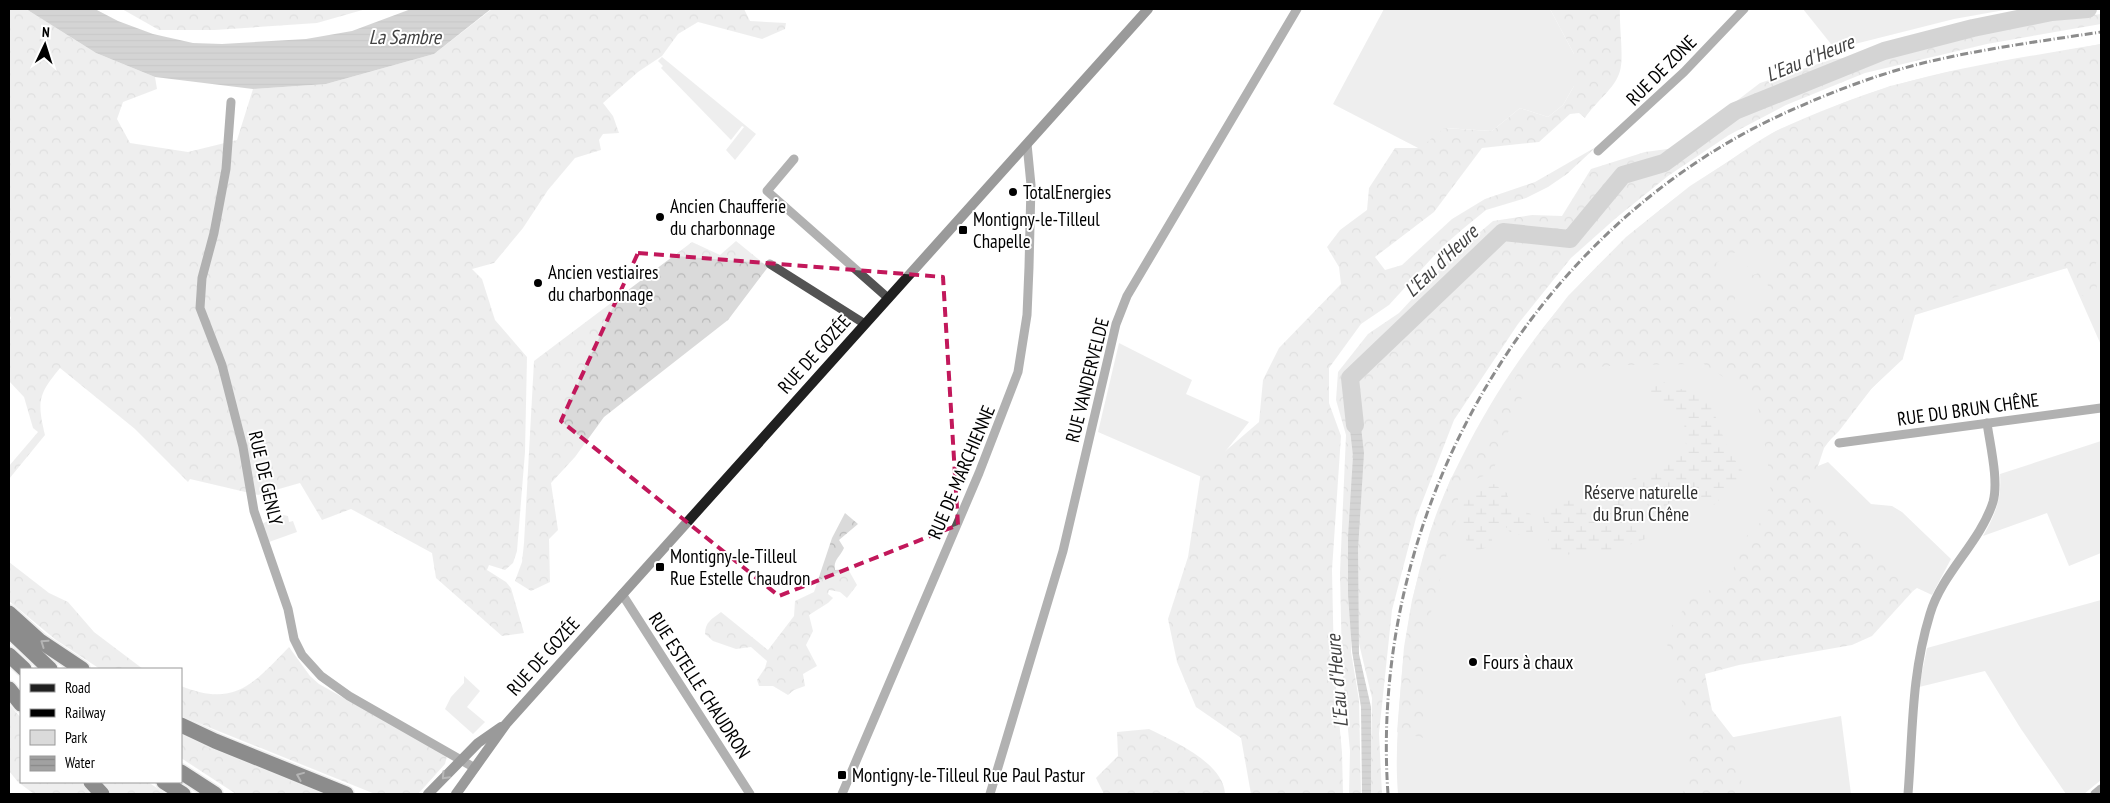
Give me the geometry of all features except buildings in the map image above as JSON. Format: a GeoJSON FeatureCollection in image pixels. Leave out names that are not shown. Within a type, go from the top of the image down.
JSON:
{"type":"FeatureCollection","features":[{"type":"Feature","properties":{"kind":"highway"},"geometry":{"type":"LineString","coordinates":[[9,614],[40,641],[80,668]]}},
{"type":"Feature","properties":{"kind":"highway"},"geometry":{"type":"LineString","coordinates":[[9,630],[49,668]]}},
{"type":"Feature","properties":{"kind":"highway"},"geometry":{"type":"LineString","coordinates":[[9,655],[23,668]]}},
{"type":"Feature","properties":{"kind":"highway"},"geometry":{"type":"LineString","coordinates":[[9,689],[20,703]]}},
{"type":"Feature","properties":{"kind":"highway"},"geometry":{"type":"LineString","coordinates":[[182,726],[215,742],[346,794]]}},
{"type":"Feature","properties":{"kind":"highway"},"geometry":{"type":"LineString","coordinates":[[182,773],[215,794]]}},
{"type":"Feature","properties":{"kind":"highway"},"geometry":{"type":"LineString","coordinates":[[92,783],[102,794]]}},
{"type":"Feature","properties":{"kind":"highway"},"geometry":{"type":"LineString","coordinates":[[166,783],[183,794]]}},
{"type":"Feature","properties":{"kind":"main road","name":"RUE DE GOZÉE"},"geometry":{"type":"LineString","coordinates":[[456,794],[506,724],[1148,9]]}},
{"type":"Feature","properties":{"kind":"main road","name":"RUE DE GOZÉE"},"geometry":{"type":"LineString","coordinates":[[428,794],[478,744],[506,724]]}},
{"type":"Feature","properties":{"kind":"street","name":"RUE VANDERVELDE"},"geometry":{"type":"LineString","coordinates":[[990,794],[1063,551],[1116,324],[1132,287],[1297,9]]}},
{"type":"Feature","properties":{"kind":"street","name":"RUE DE ZONE"},"geometry":{"type":"LineString","coordinates":[[1598,151],[1684,72],[1744,9]]}},
{"type":"Feature","properties":{"kind":"street","name":"RUE DE GENLY"},"geometry":{"type":"LineString","coordinates":[[231,102],[226,169],[214,233],[202,278],[200,308],[222,365],[243,447],[254,511],[288,609],[294,639],[302,656],[321,676],[349,696],[475,768]]}},
{"type":"Feature","properties":{"kind":"street","name":"RUE DE MARCHIENNE"},"geometry":{"type":"LineString","coordinates":[[842,794],[979,473],[1018,372],[1024,339],[1029,267],[1031,184],[1027,144]]}},
{"type":"Feature","properties":{"kind":"street"},"geometry":{"type":"LineString","coordinates":[[794,159],[767,192],[888,298]]}},
{"type":"Feature","properties":{"kind":"street"},"geometry":{"type":"LineString","coordinates":[[770,264],[865,324]]}},
{"type":"Feature","properties":{"kind":"street","name":"RUE DU BRUN CHÊNE"},"geometry":{"type":"LineString","coordinates":[[1840,443],[2101,408]]}},
{"type":"Feature","properties":{"kind":"street"},"geometry":{"type":"LineString","coordinates":[[1908,794],[1912,698],[1926,625],[1936,598],[1980,529],[1993,502],[1994,483],[1987,423]]}},
{"type":"Feature","properties":{"kind":"street","name":"RUE ESTELLE CHAUDRON"},"geometry":{"type":"LineString","coordinates":[[622,594],[750,794]]}},
{"type":"Feature","properties":{"kind":"street"},"geometry":{"type":"LineString","coordinates":[[2095,794],[2101,789]]}},
{"type":"Feature","properties":{"kind":"highlighted area"},"geometry":{"type":"Polygon","coordinates":[[[638,253],[943,277],[958,525],[779,596],[561,421],[638,253]]]}},
{"type":"Feature","properties":{"kind":"green space"},"geometry":{"type":"Polygon","coordinates":[[[9,9],[26,9],[96,53],[155,77],[157,89],[123,102],[117,119],[130,143],[188,152],[237,140],[253,89],[326,84],[434,54],[492,9],[744,9],[750,21],[786,23],[785,29],[762,39],[698,22],[678,34],[662,56],[638,72],[603,103],[613,116],[619,133],[603,134],[599,140],[601,150],[575,158],[548,190],[523,228],[494,263],[472,269],[482,279],[495,320],[527,357],[525,452],[517,551],[513,563],[505,570],[489,565],[487,570],[506,582],[511,588],[524,633],[502,636],[436,578],[432,553],[351,509],[322,520],[300,483],[258,495],[190,479],[188,482],[135,429],[60,368],[47,385],[41,399],[40,406],[45,435],[9,479],[9,466],[38,432],[33,428],[24,397],[9,381],[9,321],[11,318],[9,314],[9,9]]]}},
{"type":"Feature","properties":{"kind":"green space"},"geometry":{"type":"Polygon","coordinates":[[[122,9],[366,9],[317,23],[215,30],[159,30],[122,9]]]}},
{"type":"Feature","properties":{"kind":"green space"},"geometry":{"type":"Polygon","coordinates":[[[1384,9],[1550,9],[1574,54],[1574,86],[1563,105],[1548,117],[1520,108],[1492,131],[1445,128],[1420,149],[1333,104],[1384,9]]]}},
{"type":"Feature","properties":{"kind":"green space"},"geometry":{"type":"Polygon","coordinates":[[[1550,9],[1620,9],[1621,65],[1614,84],[1585,118],[1579,113],[1570,114],[1539,142],[1482,148],[1434,212],[1375,257],[1385,270],[1402,265],[1452,219],[1485,199],[1535,182],[1596,147],[1567,174],[1548,187],[1526,198],[1486,210],[1464,228],[1442,247],[1389,305],[1361,324],[1329,368],[1329,403],[1341,436],[1332,570],[1334,666],[1342,752],[1343,794],[1251,794],[1241,738],[1196,707],[1177,662],[1168,619],[1188,557],[1201,472],[1259,422],[1263,380],[1279,348],[1341,284],[1339,267],[1327,247],[1340,230],[1367,210],[1369,188],[1395,148],[1420,148],[1444,128],[1492,131],[1520,108],[1548,117],[1563,105],[1574,86],[1574,54],[1550,9]]]}},
{"type":"Feature","properties":{"kind":"green space"},"geometry":{"type":"Polygon","coordinates":[[[1803,9],[2010,9],[1954,19],[1835,49],[1803,9]]]}},
{"type":"Feature","properties":{"kind":"green space"},"geometry":{"type":"Polygon","coordinates":[[[2101,14],[2101,24],[1987,44],[1865,73],[1786,105],[1729,135],[1668,176],[1571,258],[1518,324],[1454,420],[1416,518],[1392,610],[1379,733],[1382,794],[1370,794],[1372,698],[1351,610],[1351,652],[1359,700],[1361,794],[1349,794],[1350,751],[1342,665],[1340,573],[1346,435],[1336,400],[1338,372],[1368,334],[1399,313],[1453,255],[1493,221],[1532,215],[1562,216],[1591,169],[1645,152],[1675,148],[1760,83],[1833,59],[1897,54],[2024,24],[2101,14]]]}},
{"type":"Feature","properties":{"kind":"green space","name":"Réserve naturelle du Brun Chêne"},"geometry":{"type":"Polygon","coordinates":[[[2101,44],[2101,345],[2067,268],[1915,315],[1903,358],[1871,389],[1838,429],[1824,448],[1818,466],[1828,462],[1871,504],[1892,506],[1902,512],[1951,559],[1932,595],[1917,588],[1913,591],[1910,589],[1702,673],[1709,734],[1734,737],[1841,716],[1851,794],[1398,794],[1397,740],[1405,646],[1415,589],[1434,521],[1458,465],[1492,402],[1517,363],[1545,325],[1575,290],[1607,256],[1678,196],[1748,148],[1780,129],[1850,100],[1919,79],[1997,62],[2101,44]]]}},
{"type":"Feature","properties":{"kind":"green space"},"geometry":{"type":"Polygon","coordinates":[[[2101,44],[2101,260],[2096,263],[2097,297],[2082,296],[2068,268],[2051,270],[1939,302],[1904,318],[1901,335],[1903,359],[1872,388],[1839,431],[1822,448],[1817,468],[1802,490],[1913,591],[1872,636],[1852,645],[1739,665],[1705,674],[1712,710],[1733,737],[1744,794],[1682,794],[1690,778],[1688,724],[1665,636],[1692,597],[1713,589],[1730,576],[1737,560],[1739,543],[1763,518],[1771,500],[1767,456],[1757,400],[1704,364],[1622,365],[1532,372],[1492,473],[1459,485],[1457,516],[1427,627],[1424,738],[1397,732],[1404,647],[1412,600],[1430,532],[1451,478],[1478,451],[1535,339],[1568,296],[1626,237],[1690,186],[1776,131],[1890,86],[1948,72],[2101,44]],[[1756,241],[1716,263],[1737,291],[1729,319],[1749,314],[1769,294],[1767,280],[1745,281],[1747,266],[1753,275],[1774,267],[1771,251],[1756,241]]]}},
{"type":"Feature","properties":{"kind":"green space"},"geometry":{"type":"Polygon","coordinates":[[[662,57],[756,134],[735,160],[726,150],[744,127],[742,126],[731,140],[661,68],[663,66],[658,61],[662,57]]]}},
{"type":"Feature","properties":{"kind":"green space"},"geometry":{"type":"Polygon","coordinates":[[[736,241],[768,267],[728,320],[604,417],[575,457],[551,483],[558,530],[549,539],[550,582],[531,591],[515,581],[522,562],[524,543],[534,361],[692,242],[720,255],[736,241]]]}},
{"type":"Feature","properties":{"kind":"green space"},"geometry":{"type":"Polygon","coordinates":[[[1119,343],[1192,380],[1186,394],[1249,422],[1204,478],[1098,432],[1119,343]]]}},
{"type":"Feature","properties":{"kind":"green space"},"geometry":{"type":"Polygon","coordinates":[[[1659,379],[1676,390],[1696,387],[1711,405],[1728,449],[1743,472],[1739,480],[1714,505],[1686,492],[1653,514],[1632,479],[1665,466],[1686,446],[1684,422],[1659,405],[1646,388],[1659,379]]]}},
{"type":"Feature","properties":{"kind":"green space"},"geometry":{"type":"Polygon","coordinates":[[[2101,441],[2101,553],[2069,566],[2047,513],[1983,536],[1999,499],[2000,474],[2101,441]]]}},
{"type":"Feature","properties":{"kind":"green space"},"geometry":{"type":"Polygon","coordinates":[[[1494,484],[1507,493],[1510,505],[1531,514],[1533,532],[1513,536],[1506,527],[1508,521],[1503,517],[1492,534],[1492,546],[1472,552],[1462,525],[1465,496],[1494,484]]]}},
{"type":"Feature","properties":{"kind":"green space"},"geometry":{"type":"Polygon","coordinates":[[[1629,489],[1639,507],[1648,538],[1610,552],[1590,549],[1559,557],[1550,548],[1542,513],[1570,500],[1592,512],[1608,508],[1629,489]]]}},
{"type":"Feature","properties":{"kind":"green space"},"geometry":{"type":"Polygon","coordinates":[[[845,513],[858,524],[839,540],[844,548],[836,561],[835,570],[848,569],[857,585],[847,598],[840,592],[829,590],[828,594],[833,598],[809,615],[813,631],[806,645],[817,666],[803,674],[805,686],[794,690],[788,695],[773,686],[759,686],[757,680],[767,661],[751,647],[736,649],[713,641],[705,634],[706,626],[721,612],[768,650],[794,616],[795,601],[814,592],[832,538],[845,513]]]}},
{"type":"Feature","properties":{"kind":"green space"},"geometry":{"type":"Polygon","coordinates":[[[283,515],[288,516],[289,522],[293,521],[297,532],[269,542],[261,524],[283,515]]]}},
{"type":"Feature","properties":{"kind":"green space"},"geometry":{"type":"Polygon","coordinates":[[[9,562],[49,593],[68,602],[94,632],[142,668],[98,668],[56,640],[9,601],[9,562]]]}},
{"type":"Feature","properties":{"kind":"green space"},"geometry":{"type":"Polygon","coordinates":[[[2101,600],[2101,780],[2084,794],[2066,794],[2021,729],[1985,671],[1919,687],[1927,648],[2101,600]]]}},
{"type":"Feature","properties":{"kind":"green space"},"geometry":{"type":"Polygon","coordinates":[[[289,647],[310,676],[319,684],[447,756],[445,764],[418,794],[375,794],[182,716],[182,686],[200,692],[230,693],[254,681],[289,647]]]}},
{"type":"Feature","properties":{"kind":"green space"},"geometry":{"type":"Polygon","coordinates":[[[464,676],[480,691],[467,707],[485,722],[473,734],[445,709],[451,697],[464,683],[464,676]]]}},
{"type":"Feature","properties":{"kind":"green space"},"geometry":{"type":"Polygon","coordinates":[[[9,704],[20,717],[20,783],[82,783],[93,794],[34,794],[18,782],[9,771],[9,704]]]}},
{"type":"Feature","properties":{"kind":"green space"},"geometry":{"type":"Polygon","coordinates":[[[1149,729],[1196,754],[1207,763],[1216,772],[1225,794],[1104,794],[1096,778],[1118,756],[1117,732],[1149,729]]]}},
{"type":"Feature","properties":{"kind":"green space"},"geometry":{"type":"Polygon","coordinates":[[[182,731],[332,794],[236,794],[182,759],[182,731]]]}},
{"type":"Feature","properties":{"kind":"green space"},"geometry":{"type":"Polygon","coordinates":[[[100,783],[150,783],[166,794],[111,794],[100,783]]]}},
{"type":"Feature","properties":{"kind":"water","name":"La Sambre"},"geometry":{"type":"Polygon","coordinates":[[[26,9],[95,9],[118,21],[153,34],[193,43],[222,44],[306,39],[352,31],[411,9],[491,9],[434,54],[326,84],[253,89],[155,77],[96,53],[26,9]]]}},
{"type":"Feature","properties":{"kind":"water"},"geometry":{"type":"Polygon","coordinates":[[[1358,401],[1364,453],[1358,549],[1359,654],[1371,707],[1371,794],[1362,794],[1361,707],[1352,651],[1348,594],[1348,537],[1353,456],[1347,403],[1358,401]]]}},
{"type":"Feature","properties":{"kind":"waterway","name":"L'Eau d'Heure"},"geometry":{"type":"LineString","coordinates":[[1355,425],[1350,378],[1503,232],[1570,239],[1623,175],[1664,163],[1735,111],[1884,51],[1973,28],[2052,12],[2088,9]]}},
{"type":"Feature","properties":{"kind":"railway"},"geometry":{"type":"LineString","coordinates":[[1388,794],[1389,689],[1405,586],[1437,487],[1483,393],[1541,306],[1612,230],[1693,164],[1785,113],[1835,92],[1887,73],[1945,58],[2101,32]]}},
{"type":"Feature","properties":{"kind":"place","name":"TotalEnergies"},"geometry":{"type":"Point","coordinates":[1013,192]}},
{"type":"Feature","properties":{"kind":"place","name":"Ancien Chaufferie du charbonnage"},"geometry":{"type":"Point","coordinates":[660,217]}},
{"type":"Feature","properties":{"kind":"place","name":"Montigny-le-Tilleul Chapelle"},"geometry":{"type":"Point","coordinates":[963,230]}},
{"type":"Feature","properties":{"kind":"place","name":"Ancien vestiaires du charbonnage"},"geometry":{"type":"Point","coordinates":[538,283]}},
{"type":"Feature","properties":{"kind":"place","name":"Montigny-le-Tilleul Rue Estelle Chaudron"},"geometry":{"type":"Point","coordinates":[660,567]}},
{"type":"Feature","properties":{"kind":"place","name":"Fours à chaux"},"geometry":{"type":"Point","coordinates":[1473,662]}},
{"type":"Feature","properties":{"kind":"place","name":"Montigny-le-Tilleul Rue Paul Pastur"},"geometry":{"type":"Point","coordinates":[842,775]}}]}
